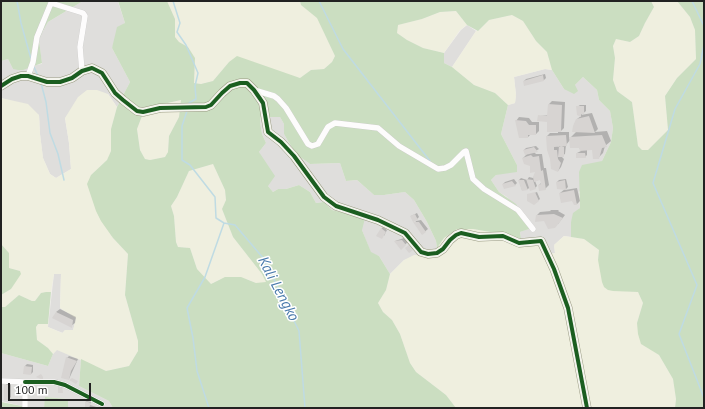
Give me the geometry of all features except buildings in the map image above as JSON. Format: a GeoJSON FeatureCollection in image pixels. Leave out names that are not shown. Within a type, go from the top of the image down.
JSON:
{"type":"FeatureCollection","features":[{"type":"Feature","properties":{"kind":"street"},"geometry":{"type":"LineString","coordinates":[[28,76],[33,64],[36,39],[52,2],[82,13],[85,16],[80,47],[82,71]]}},
{"type":"Feature","properties":{"kind":"street"},"geometry":{"type":"LineString","coordinates":[[1,86],[17,77],[28,76],[39,80],[60,82],[72,78],[82,71],[90,68],[99,71],[115,93],[137,111],[143,112],[160,108],[208,106],[225,89],[235,84],[247,83],[254,90],[264,107],[268,132],[281,142],[294,156],[324,197],[336,206],[378,220],[405,233],[421,252],[428,254],[437,253],[456,235],[461,234],[479,237],[503,236],[519,243],[541,241],[554,269],[568,308],[587,408]]}},
{"type":"Feature","properties":{"kind":"street"},"geometry":{"type":"LineString","coordinates":[[254,90],[274,96],[278,99],[286,108],[308,144],[312,146],[318,144],[328,127],[335,123],[378,128],[399,146],[438,169],[451,165],[466,151],[474,179],[488,192],[518,210],[533,229]]}},
{"type":"Feature","properties":{"kind":"street"},"geometry":{"type":"LineString","coordinates":[[1,381],[54,382],[65,385],[102,404]]}},
{"type":"Feature","properties":{"kind":"street"},"geometry":{"type":"LineString","coordinates":[[25,382],[25,408]]}},
{"type":"Feature","properties":{"kind":"shaded area"},"geometry":{"type":"Polygon","coordinates":[[[83,1],[118,2],[125,23],[112,48],[130,82],[117,107],[108,94],[65,118],[71,169],[56,178],[50,174],[43,158],[39,115],[12,101],[1,98],[1,61],[8,59],[13,69],[42,64],[39,40],[48,22],[83,1]]]}},
{"type":"Feature","properties":{"kind":"shaded area"},"geometry":{"type":"Polygon","coordinates":[[[467,25],[476,31],[452,67],[444,63],[444,53],[461,30],[467,25]]]}},
{"type":"Feature","properties":{"kind":"shaded area"},"geometry":{"type":"Polygon","coordinates":[[[545,69],[552,70],[564,89],[575,85],[583,77],[597,90],[599,100],[610,111],[613,128],[611,142],[602,161],[579,192],[580,208],[571,222],[571,237],[564,236],[554,245],[555,253],[543,256],[522,247],[520,232],[531,228],[507,197],[499,192],[491,180],[496,175],[517,165],[501,134],[508,105],[515,103],[516,95],[514,77],[545,69]]]}},
{"type":"Feature","properties":{"kind":"shaded area"},"geometry":{"type":"Polygon","coordinates":[[[262,116],[280,117],[284,124],[284,134],[296,154],[310,164],[340,163],[346,181],[357,180],[374,195],[405,192],[414,200],[427,222],[436,241],[437,248],[431,255],[404,260],[390,274],[379,256],[371,253],[362,230],[349,213],[332,210],[324,202],[316,203],[310,192],[299,185],[286,189],[278,189],[273,192],[268,186],[259,152],[266,143],[262,134],[260,122],[262,116]]]}},
{"type":"Feature","properties":{"kind":"shaded area"},"geometry":{"type":"Polygon","coordinates":[[[54,274],[61,274],[60,308],[76,318],[73,331],[65,330],[63,333],[48,327],[54,274]]]}},
{"type":"Feature","properties":{"kind":"shaded area"},"geometry":{"type":"Polygon","coordinates":[[[57,349],[81,359],[79,386],[109,401],[113,408],[68,408],[68,399],[46,397],[44,408],[22,408],[22,406],[1,401],[1,353],[48,366],[57,349]]]}},
{"type":"Feature","properties":{"kind":"green space"},"geometry":{"type":"Polygon","coordinates":[[[2,1],[83,1],[48,22],[39,40],[42,63],[23,70],[18,70],[13,69],[8,59],[1,61],[2,1]]]}},
{"type":"Feature","properties":{"kind":"green space"},"geometry":{"type":"Polygon","coordinates":[[[118,1],[167,1],[175,19],[175,37],[179,42],[188,47],[195,58],[194,83],[201,84],[213,81],[229,62],[237,56],[300,78],[311,70],[324,69],[332,62],[335,56],[317,18],[301,5],[300,1],[651,1],[654,7],[639,36],[630,42],[616,39],[613,46],[615,58],[613,80],[617,91],[632,102],[638,146],[642,150],[648,150],[668,130],[665,96],[677,78],[696,59],[695,30],[690,17],[677,1],[704,1],[704,408],[675,408],[676,399],[673,379],[659,355],[641,344],[637,323],[643,303],[638,292],[613,291],[604,287],[598,260],[599,250],[584,239],[571,237],[571,222],[573,213],[580,208],[579,172],[582,165],[602,161],[611,142],[613,128],[610,111],[599,100],[597,90],[583,77],[575,85],[578,91],[574,94],[564,89],[552,70],[547,52],[536,41],[523,21],[512,15],[489,20],[478,31],[467,25],[456,11],[440,12],[422,19],[398,25],[397,33],[423,48],[444,53],[444,63],[452,67],[474,85],[495,93],[508,105],[501,134],[517,165],[517,172],[496,175],[491,180],[499,192],[516,204],[524,219],[532,228],[520,232],[521,239],[473,229],[457,229],[444,238],[437,248],[436,241],[427,222],[414,200],[405,192],[374,195],[357,180],[346,181],[340,163],[310,164],[296,154],[284,134],[284,124],[280,117],[261,117],[260,122],[262,134],[266,143],[259,152],[275,176],[268,186],[273,192],[278,189],[286,189],[299,185],[310,192],[316,203],[324,202],[332,210],[365,218],[362,230],[371,252],[379,256],[390,274],[386,290],[378,303],[383,312],[392,320],[400,334],[410,363],[416,372],[446,395],[456,408],[113,408],[109,401],[79,386],[81,359],[106,371],[129,366],[138,351],[138,341],[125,295],[128,254],[113,238],[101,221],[87,184],[91,175],[107,160],[111,151],[111,129],[117,107],[130,82],[112,48],[117,27],[125,23],[118,1]],[[181,100],[145,108],[137,129],[140,150],[145,159],[150,160],[165,157],[168,152],[169,136],[179,117],[181,100]],[[213,164],[189,171],[177,197],[171,206],[174,216],[176,242],[178,247],[190,248],[197,269],[211,284],[225,277],[241,277],[256,283],[266,282],[262,274],[233,237],[222,209],[226,200],[225,190],[213,164]]]}},
{"type":"Feature","properties":{"kind":"green space"},"geometry":{"type":"Polygon","coordinates":[[[167,1],[300,1],[301,5],[317,17],[335,56],[332,62],[324,69],[311,70],[300,78],[229,62],[213,81],[201,84],[194,83],[195,58],[188,47],[179,42],[175,37],[175,19],[167,1]]]}},
{"type":"Feature","properties":{"kind":"green space"},"geometry":{"type":"Polygon","coordinates":[[[651,1],[677,1],[690,17],[695,30],[696,59],[677,78],[665,96],[668,130],[648,150],[642,150],[638,146],[632,102],[617,91],[613,80],[615,58],[613,46],[616,39],[630,42],[639,36],[654,7],[651,1]]]}},
{"type":"Feature","properties":{"kind":"green space"},"geometry":{"type":"Polygon","coordinates":[[[456,11],[467,25],[460,30],[444,53],[423,48],[397,33],[398,25],[422,19],[440,12],[456,11]]]}},
{"type":"Feature","properties":{"kind":"green space"},"geometry":{"type":"Polygon","coordinates":[[[512,15],[523,21],[536,41],[547,52],[552,70],[545,69],[514,77],[516,95],[515,103],[508,105],[495,93],[474,85],[452,67],[476,31],[478,31],[489,20],[512,15]]]}},
{"type":"Feature","properties":{"kind":"green space"},"geometry":{"type":"Polygon","coordinates":[[[87,90],[97,90],[108,94],[117,107],[111,129],[111,151],[107,160],[91,175],[113,238],[128,254],[125,295],[138,341],[138,351],[129,366],[106,371],[57,350],[53,354],[48,348],[37,340],[36,327],[38,324],[48,324],[48,327],[62,333],[65,330],[73,330],[76,318],[60,308],[61,274],[54,274],[51,292],[41,293],[35,301],[19,295],[5,307],[1,307],[1,295],[11,289],[20,271],[9,268],[9,253],[1,244],[1,98],[28,104],[39,115],[43,158],[50,174],[56,178],[71,169],[65,118],[78,97],[87,90]]]}},
{"type":"Feature","properties":{"kind":"green space"},"geometry":{"type":"Polygon","coordinates":[[[182,100],[179,117],[169,136],[168,152],[165,157],[150,160],[145,159],[140,150],[137,129],[145,108],[182,100]]]}},
{"type":"Feature","properties":{"kind":"green space"},"geometry":{"type":"Polygon","coordinates":[[[213,164],[225,190],[226,200],[222,209],[233,237],[262,274],[267,283],[256,283],[247,279],[220,279],[211,284],[197,269],[190,248],[178,247],[176,242],[174,216],[171,206],[177,197],[189,171],[213,164]]]}},
{"type":"Feature","properties":{"kind":"green space"},"geometry":{"type":"Polygon","coordinates":[[[457,229],[473,229],[521,239],[523,247],[539,245],[543,256],[555,253],[554,245],[564,236],[584,239],[599,250],[598,260],[626,291],[638,292],[643,303],[637,323],[642,344],[659,355],[673,379],[676,399],[675,408],[456,408],[446,395],[416,372],[410,363],[400,334],[392,320],[383,312],[378,303],[386,290],[390,274],[404,260],[414,255],[431,255],[444,238],[457,229]]]}},
{"type":"Feature","properties":{"kind":"green space"},"geometry":{"type":"Polygon","coordinates":[[[1,244],[9,253],[9,268],[20,271],[21,274],[11,289],[1,295],[1,244]]]}},
{"type":"Feature","properties":{"kind":"green space"},"geometry":{"type":"Polygon","coordinates":[[[51,292],[48,324],[38,324],[36,327],[37,340],[48,348],[53,354],[48,366],[1,353],[1,307],[5,307],[19,295],[35,301],[41,293],[51,292]]]}},
{"type":"Feature","properties":{"kind":"green space"},"geometry":{"type":"Polygon","coordinates":[[[45,397],[68,399],[68,408],[44,408],[45,397]]]}},
{"type":"Feature","properties":{"kind":"green space"},"geometry":{"type":"Polygon","coordinates":[[[1,402],[22,406],[22,408],[1,408],[1,402]]]}},
{"type":"Feature","properties":{"kind":"waterway"},"geometry":{"type":"LineString","coordinates":[[17,1],[21,23],[31,59]]}},
{"type":"Feature","properties":{"kind":"waterway","name":"Kali Lengko"},"geometry":{"type":"LineString","coordinates":[[173,1],[180,23],[177,32],[186,45],[198,73],[195,86],[196,99],[188,105]]}},
{"type":"Feature","properties":{"kind":"waterway"},"geometry":{"type":"LineString","coordinates":[[319,1],[343,49],[430,161]]}},
{"type":"Feature","properties":{"kind":"waterway"},"geometry":{"type":"LineString","coordinates":[[692,1],[704,26]]}},
{"type":"Feature","properties":{"kind":"waterway"},"geometry":{"type":"LineString","coordinates":[[704,45],[700,64],[675,109],[653,183],[697,285],[679,334],[704,398]]}},
{"type":"Feature","properties":{"kind":"waterway"},"geometry":{"type":"LineString","coordinates":[[34,67],[38,76]]}},
{"type":"Feature","properties":{"kind":"waterway"},"geometry":{"type":"LineString","coordinates":[[41,83],[46,102],[50,133],[58,154],[64,180]]}},
{"type":"Feature","properties":{"kind":"waterway","name":"Kali Lengko"},"geometry":{"type":"LineString","coordinates":[[187,111],[182,126],[182,160],[190,165],[215,197],[216,218],[224,223],[235,225],[264,259],[299,331],[305,408]]}},
{"type":"Feature","properties":{"kind":"waterway"},"geometry":{"type":"LineString","coordinates":[[209,408],[197,371],[193,338],[187,308],[205,277],[224,223]]}},
{"type":"Feature","properties":{"kind":"cycle path"},"geometry":{"type":"LineString","coordinates":[[1,86],[12,79],[21,76],[28,76],[47,82],[60,82],[72,78],[82,71],[92,68],[102,73],[115,93],[123,100],[137,111],[143,112],[160,108],[206,107],[211,105],[230,86],[240,83],[247,83],[263,103],[268,132],[281,142],[294,156],[324,197],[336,206],[378,220],[405,233],[421,252],[428,254],[437,253],[443,249],[450,240],[461,233],[479,237],[503,236],[519,243],[541,241],[554,269],[568,308],[587,408]]}},
{"type":"Feature","properties":{"kind":"cycle path"},"geometry":{"type":"LineString","coordinates":[[25,382],[54,382],[65,385],[102,404]]}}]}
